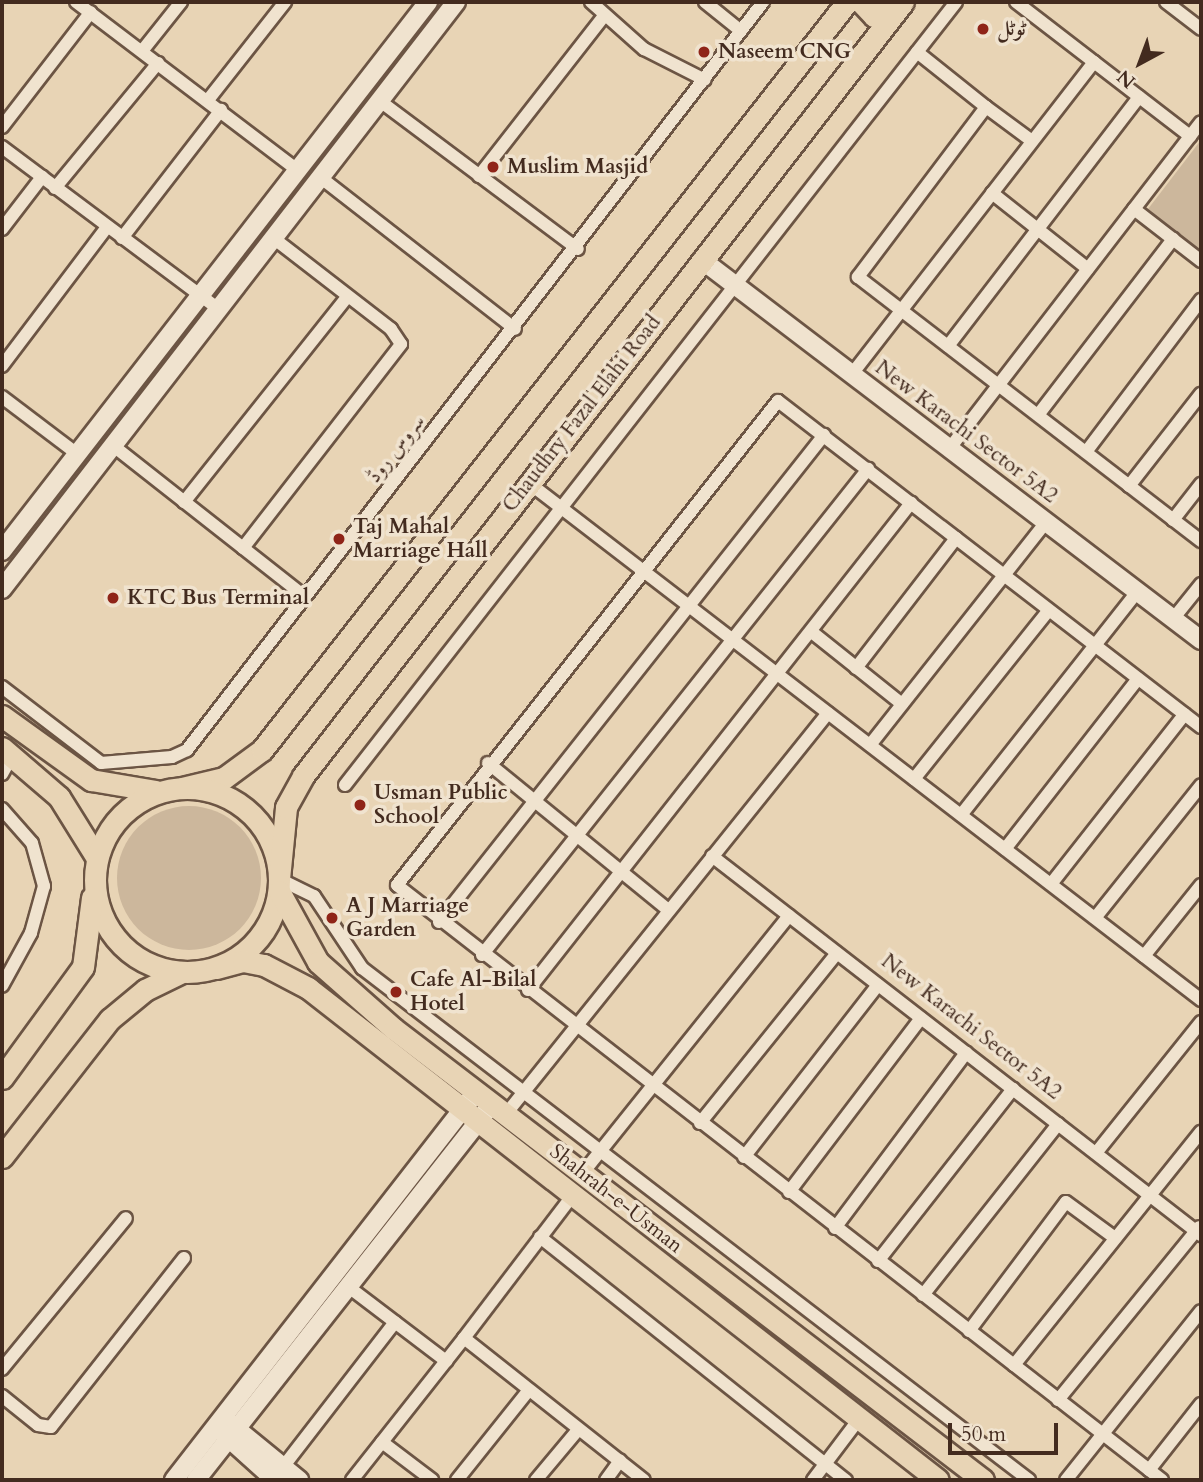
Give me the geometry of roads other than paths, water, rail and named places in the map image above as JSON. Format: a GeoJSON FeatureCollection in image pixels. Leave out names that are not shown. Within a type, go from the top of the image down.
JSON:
{"type":"FeatureCollection","features":[{"type":"Feature","properties":{"kind":"main road"},"geometry":{"type":"LineString","coordinates":[[2,716],[91,780],[160,791],[224,778],[262,750],[847,2]]}},
{"type":"Feature","properties":{"kind":"main road"},"geometry":{"type":"LineString","coordinates":[[861,2],[874,16],[890,2]]}},
{"type":"Feature","properties":{"kind":"main road","name":"Chaudhry Fazal Elahi Road"},"geometry":{"type":"LineString","coordinates":[[279,885],[286,807],[303,776],[903,2]]}},
{"type":"Feature","properties":{"kind":"main road"},"geometry":{"type":"LineString","coordinates":[[5,760],[59,797],[97,858]]}},
{"type":"Feature","properties":{"kind":"main road"},"geometry":{"type":"LineString","coordinates":[[2,1157],[110,1019],[145,990],[182,972],[216,968],[259,938],[279,885],[271,843],[250,813],[206,790],[182,788]]}},
{"type":"Feature","properties":{"kind":"main road"},"geometry":{"type":"LineString","coordinates":[[2,1078],[83,967],[97,858],[120,816],[160,791]]}},
{"type":"Feature","properties":{"kind":"main road"},"geometry":{"type":"LineString","coordinates":[[94,879],[102,913],[120,943],[148,963],[182,972]]}},
{"type":"Feature","properties":{"kind":"main road","name":"Shahrah-e-Usman"},"geometry":{"type":"LineString","coordinates":[[279,885],[318,962],[491,1104],[983,1480]]}},
{"type":"Feature","properties":{"kind":"main road","name":"Shahrah-e-Usman"},"geometry":{"type":"LineString","coordinates":[[216,968],[243,961],[288,975],[938,1480]]}},
{"type":"Feature","properties":{"kind":"street"},"geometry":{"type":"LineString","coordinates":[[78,2],[296,169]]}},
{"type":"Feature","properties":{"kind":"street"},"geometry":{"type":"LineString","coordinates":[[142,51],[181,2]]}},
{"type":"Feature","properties":{"kind":"street"},"geometry":{"type":"LineString","coordinates":[[208,100],[285,2]]}},
{"type":"Feature","properties":{"kind":"street"},"geometry":{"type":"LineString","coordinates":[[2,551],[296,169],[430,2],[452,7],[111,444],[2,589]]}},
{"type":"Feature","properties":{"kind":"street"},"geometry":{"type":"LineString","coordinates":[[591,2],[645,49],[705,80]]}},
{"type":"Feature","properties":{"kind":"street"},"geometry":{"type":"LineString","coordinates":[[705,2],[741,31]]}},
{"type":"Feature","properties":{"kind":"street","name":"سروس روڈ"},"geometry":{"type":"LineString","coordinates":[[2,687],[101,763],[180,755],[578,249],[763,2]]}},
{"type":"Feature","properties":{"kind":"street"},"geometry":{"type":"LineString","coordinates":[[345,785],[564,510],[956,2]]}},
{"type":"Feature","properties":{"kind":"street"},"geometry":{"type":"LineString","coordinates":[[1016,2],[1190,136]]}},
{"type":"Feature","properties":{"kind":"street"},"geometry":{"type":"LineString","coordinates":[[1166,2],[1200,24]]}},
{"type":"Feature","properties":{"kind":"street"},"geometry":{"type":"LineString","coordinates":[[2,127],[91,12]]}},
{"type":"Feature","properties":{"kind":"street"},"geometry":{"type":"LineString","coordinates":[[478,176],[604,16]]}},
{"type":"Feature","properties":{"kind":"street"},"geometry":{"type":"LineString","coordinates":[[917,52],[1032,141]]}},
{"type":"Feature","properties":{"kind":"street"},"geometry":{"type":"LineString","coordinates":[[55,188],[158,62]]}},
{"type":"Feature","properties":{"kind":"street"},"geometry":{"type":"LineString","coordinates":[[852,374],[1094,62]]}},
{"type":"Feature","properties":{"kind":"street"},"geometry":{"type":"LineString","coordinates":[[948,346],[1139,97]]}},
{"type":"Feature","properties":{"kind":"street"},"geometry":{"type":"LineString","coordinates":[[380,101],[578,249]]}},
{"type":"Feature","properties":{"kind":"street"},"geometry":{"type":"LineString","coordinates":[[986,107],[858,276],[1201,541]]}},
{"type":"Feature","properties":{"kind":"street"},"geometry":{"type":"LineString","coordinates":[[122,238],[221,110]]}},
{"type":"Feature","properties":{"kind":"street"},"geometry":{"type":"LineString","coordinates":[[950,448],[1201,122]]}},
{"type":"Feature","properties":{"kind":"street"},"geometry":{"type":"LineString","coordinates":[[2,147],[217,309]]}},
{"type":"Feature","properties":{"kind":"street"},"geometry":{"type":"LineString","coordinates":[[2,229],[42,177]]}},
{"type":"Feature","properties":{"kind":"street"},"geometry":{"type":"LineString","coordinates":[[320,177],[515,329]]}},
{"type":"Feature","properties":{"kind":"street"},"geometry":{"type":"LineString","coordinates":[[992,193],[1088,269]]}},
{"type":"Feature","properties":{"kind":"street"},"geometry":{"type":"LineString","coordinates":[[1134,209],[1201,261]]}},
{"type":"Feature","properties":{"kind":"street"},"geometry":{"type":"LineString","coordinates":[[2,366],[107,227]]}},
{"type":"Feature","properties":{"kind":"street"},"geometry":{"type":"LineString","coordinates":[[243,548],[397,354],[401,344],[391,329],[272,237]]}},
{"type":"Feature","properties":{"kind":"street"},"geometry":{"type":"LineString","coordinates":[[1038,415],[1173,239]]}},
{"type":"Feature","properties":{"kind":"street","name":"New Karachi Sector 5A2"},"geometry":{"type":"LineString","coordinates":[[702,260],[1201,640]]}},
{"type":"Feature","properties":{"kind":"street"},"geometry":{"type":"LineString","coordinates":[[184,502],[347,297]]}},
{"type":"Feature","properties":{"kind":"street"},"geometry":{"type":"LineString","coordinates":[[1086,453],[1201,300]]}},
{"type":"Feature","properties":{"kind":"street"},"geometry":{"type":"LineString","coordinates":[[1129,486],[1201,394]]}},
{"type":"Feature","properties":{"kind":"street"},"geometry":{"type":"LineString","coordinates":[[2,397],[76,453]]}},
{"type":"Feature","properties":{"kind":"street"},"geometry":{"type":"LineString","coordinates":[[1162,1480],[439,922],[401,891],[398,879],[778,401],[1201,727]]}},
{"type":"Feature","properties":{"kind":"street"},"geometry":{"type":"LineString","coordinates":[[439,922],[533,799],[824,435]]}},
{"type":"Feature","properties":{"kind":"street"},"geometry":{"type":"LineString","coordinates":[[111,444],[304,596]]}},
{"type":"Feature","properties":{"kind":"street"},"geometry":{"type":"LineString","coordinates":[[482,955],[868,469]]}},
{"type":"Feature","properties":{"kind":"street"},"geometry":{"type":"LineString","coordinates":[[529,482],[1201,1000]]}},
{"type":"Feature","properties":{"kind":"street"},"geometry":{"type":"LineString","coordinates":[[1173,520],[1201,484]]}},
{"type":"Feature","properties":{"kind":"street"},"geometry":{"type":"LineString","coordinates":[[528,990],[813,633],[911,503]]}},
{"type":"Feature","properties":{"kind":"street"},"geometry":{"type":"LineString","coordinates":[[870,745],[1003,573],[1046,522]]}},
{"type":"Feature","properties":{"kind":"street"},"geometry":{"type":"LineString","coordinates":[[856,668],[956,538]]}},
{"type":"Feature","properties":{"kind":"street"},"geometry":{"type":"LineString","coordinates":[[1173,619],[1201,584]]}},
{"type":"Feature","properties":{"kind":"street"},"geometry":{"type":"LineString","coordinates":[[961,815],[1138,592]]}},
{"type":"Feature","properties":{"kind":"street"},"geometry":{"type":"LineString","coordinates":[[914,779],[1049,610]]}},
{"type":"Feature","properties":{"kind":"street"},"geometry":{"type":"LineString","coordinates":[[813,633],[902,704]]}},
{"type":"Feature","properties":{"kind":"street"},"geometry":{"type":"LineString","coordinates":[[1005,849],[1138,679]]}},
{"type":"Feature","properties":{"kind":"street"},"geometry":{"type":"LineString","coordinates":[[196,1480],[226,1428],[469,1118],[491,1104],[525,1090],[828,713]]}},
{"type":"Feature","properties":{"kind":"street"},"geometry":{"type":"LineString","coordinates":[[1051,884],[1185,714]]}},
{"type":"Feature","properties":{"kind":"street"},"geometry":{"type":"LineString","coordinates":[[488,763],[668,910]]}},
{"type":"Feature","properties":{"kind":"street"},"geometry":{"type":"LineString","coordinates":[[1095,918],[1201,785]]}},
{"type":"Feature","properties":{"kind":"street"},"geometry":{"type":"LineString","coordinates":[[2,809],[32,843],[44,886],[31,933],[2,986]]}},
{"type":"Feature","properties":{"kind":"street","name":"New Karachi Sector 5A2"},"geometry":{"type":"LineString","coordinates":[[712,856],[1149,1195],[1199,1230]]}},
{"type":"Feature","properties":{"kind":"street"},"geometry":{"type":"LineString","coordinates":[[279,885],[314,896],[362,968],[602,1149],[1029,1480]]}},
{"type":"Feature","properties":{"kind":"street"},"geometry":{"type":"LineString","coordinates":[[1144,956],[1201,885]]}},
{"type":"Feature","properties":{"kind":"street"},"geometry":{"type":"LineString","coordinates":[[582,1174],[789,916]]}},
{"type":"Feature","properties":{"kind":"street"},"geometry":{"type":"LineString","coordinates":[[700,1123],[837,953]]}},
{"type":"Feature","properties":{"kind":"street"},"geometry":{"type":"LineString","coordinates":[[744,1157],[878,985]]}},
{"type":"Feature","properties":{"kind":"street"},"geometry":{"type":"LineString","coordinates":[[789,1192],[920,1017]]}},
{"type":"Feature","properties":{"kind":"street"},"geometry":{"type":"LineString","coordinates":[[1096,1153],[1201,1022]]}},
{"type":"Feature","properties":{"kind":"street"},"geometry":{"type":"LineString","coordinates":[[835,1228],[966,1053]]}},
{"type":"Feature","properties":{"kind":"street"},"geometry":{"type":"LineString","coordinates":[[878,1261],[1013,1089]]}},
{"type":"Feature","properties":{"kind":"street"},"geometry":{"type":"LineString","coordinates":[[174,1480],[226,1428],[350,1288],[469,1118]]}},
{"type":"Feature","properties":{"kind":"street"},"geometry":{"type":"LineString","coordinates":[[923,1295],[1058,1124]]}},
{"type":"Feature","properties":{"kind":"street"},"geometry":{"type":"LineString","coordinates":[[1014,1365],[1201,1132]]}},
{"type":"Feature","properties":{"kind":"street"},"geometry":{"type":"LineString","coordinates":[[352,1480],[572,1196]]}},
{"type":"Feature","properties":{"kind":"street"},"geometry":{"type":"LineString","coordinates":[[969,1331],[1066,1202],[1115,1238]]}},
{"type":"Feature","properties":{"kind":"street"},"geometry":{"type":"LineString","coordinates":[[2,1369],[126,1218]]}},
{"type":"Feature","properties":{"kind":"street"},"geometry":{"type":"LineString","coordinates":[[1058,1400],[1199,1230]]}},
{"type":"Feature","properties":{"kind":"street"},"geometry":{"type":"LineString","coordinates":[[540,1237],[846,1480]]}},
{"type":"Feature","properties":{"kind":"street"},"geometry":{"type":"LineString","coordinates":[[5,1404],[51,1427],[184,1258]]}},
{"type":"Feature","properties":{"kind":"street"},"geometry":{"type":"LineString","coordinates":[[350,1288],[446,1361]]}},
{"type":"Feature","properties":{"kind":"street"},"geometry":{"type":"LineString","coordinates":[[1066,1480],[1201,1311]]}},
{"type":"Feature","properties":{"kind":"street"},"geometry":{"type":"LineString","coordinates":[[279,1474],[395,1322]]}},
{"type":"Feature","properties":{"kind":"street"},"geometry":{"type":"LineString","coordinates":[[464,1338],[527,1391],[644,1480]]}},
{"type":"Feature","properties":{"kind":"street"},"geometry":{"type":"LineString","coordinates":[[457,1480],[527,1391]]}},
{"type":"Feature","properties":{"kind":"street"},"geometry":{"type":"LineString","coordinates":[[1149,1470],[1201,1404]]}},
{"type":"Feature","properties":{"kind":"street"},"geometry":{"type":"LineString","coordinates":[[813,1480],[859,1419]]}},
{"type":"Feature","properties":{"kind":"street"},"geometry":{"type":"LineString","coordinates":[[226,1428],[279,1474],[299,1480]]}},
{"type":"Feature","properties":{"kind":"street"},"geometry":{"type":"LineString","coordinates":[[536,1480],[578,1430]]}},
{"type":"Feature","properties":{"kind":"street"},"geometry":{"type":"LineString","coordinates":[[382,1442],[432,1480]]}},
{"type":"Feature","properties":{"kind":"street"},"geometry":{"type":"LineString","coordinates":[[606,1480],[620,1461]]}},
{"type":"Feature","properties":{"kind":"place","name":"ٹوٹل"},"geometry":{"type":"Point","coordinates":[983,29]}},
{"type":"Feature","properties":{"kind":"place","name":"Naseem CNG"},"geometry":{"type":"Point","coordinates":[704,52]}},
{"type":"Feature","properties":{"kind":"place","name":"Muslim Masjid"},"geometry":{"type":"Point","coordinates":[493,167]}},
{"type":"Feature","properties":{"kind":"place","name":"Taj Mahal Marriage Hall"},"geometry":{"type":"Point","coordinates":[339,539]}},
{"type":"Feature","properties":{"kind":"place","name":"KTC Bus Terminal"},"geometry":{"type":"Point","coordinates":[113,598]}},
{"type":"Feature","properties":{"kind":"place","name":"Usman Public School"},"geometry":{"type":"Point","coordinates":[360,805]}},
{"type":"Feature","properties":{"kind":"place","name":"A J Marriage Garden"},"geometry":{"type":"Point","coordinates":[332,918]}},
{"type":"Feature","properties":{"kind":"place","name":"Cafe Al-Bilal Hotel"},"geometry":{"type":"Point","coordinates":[396,992]}}]}
